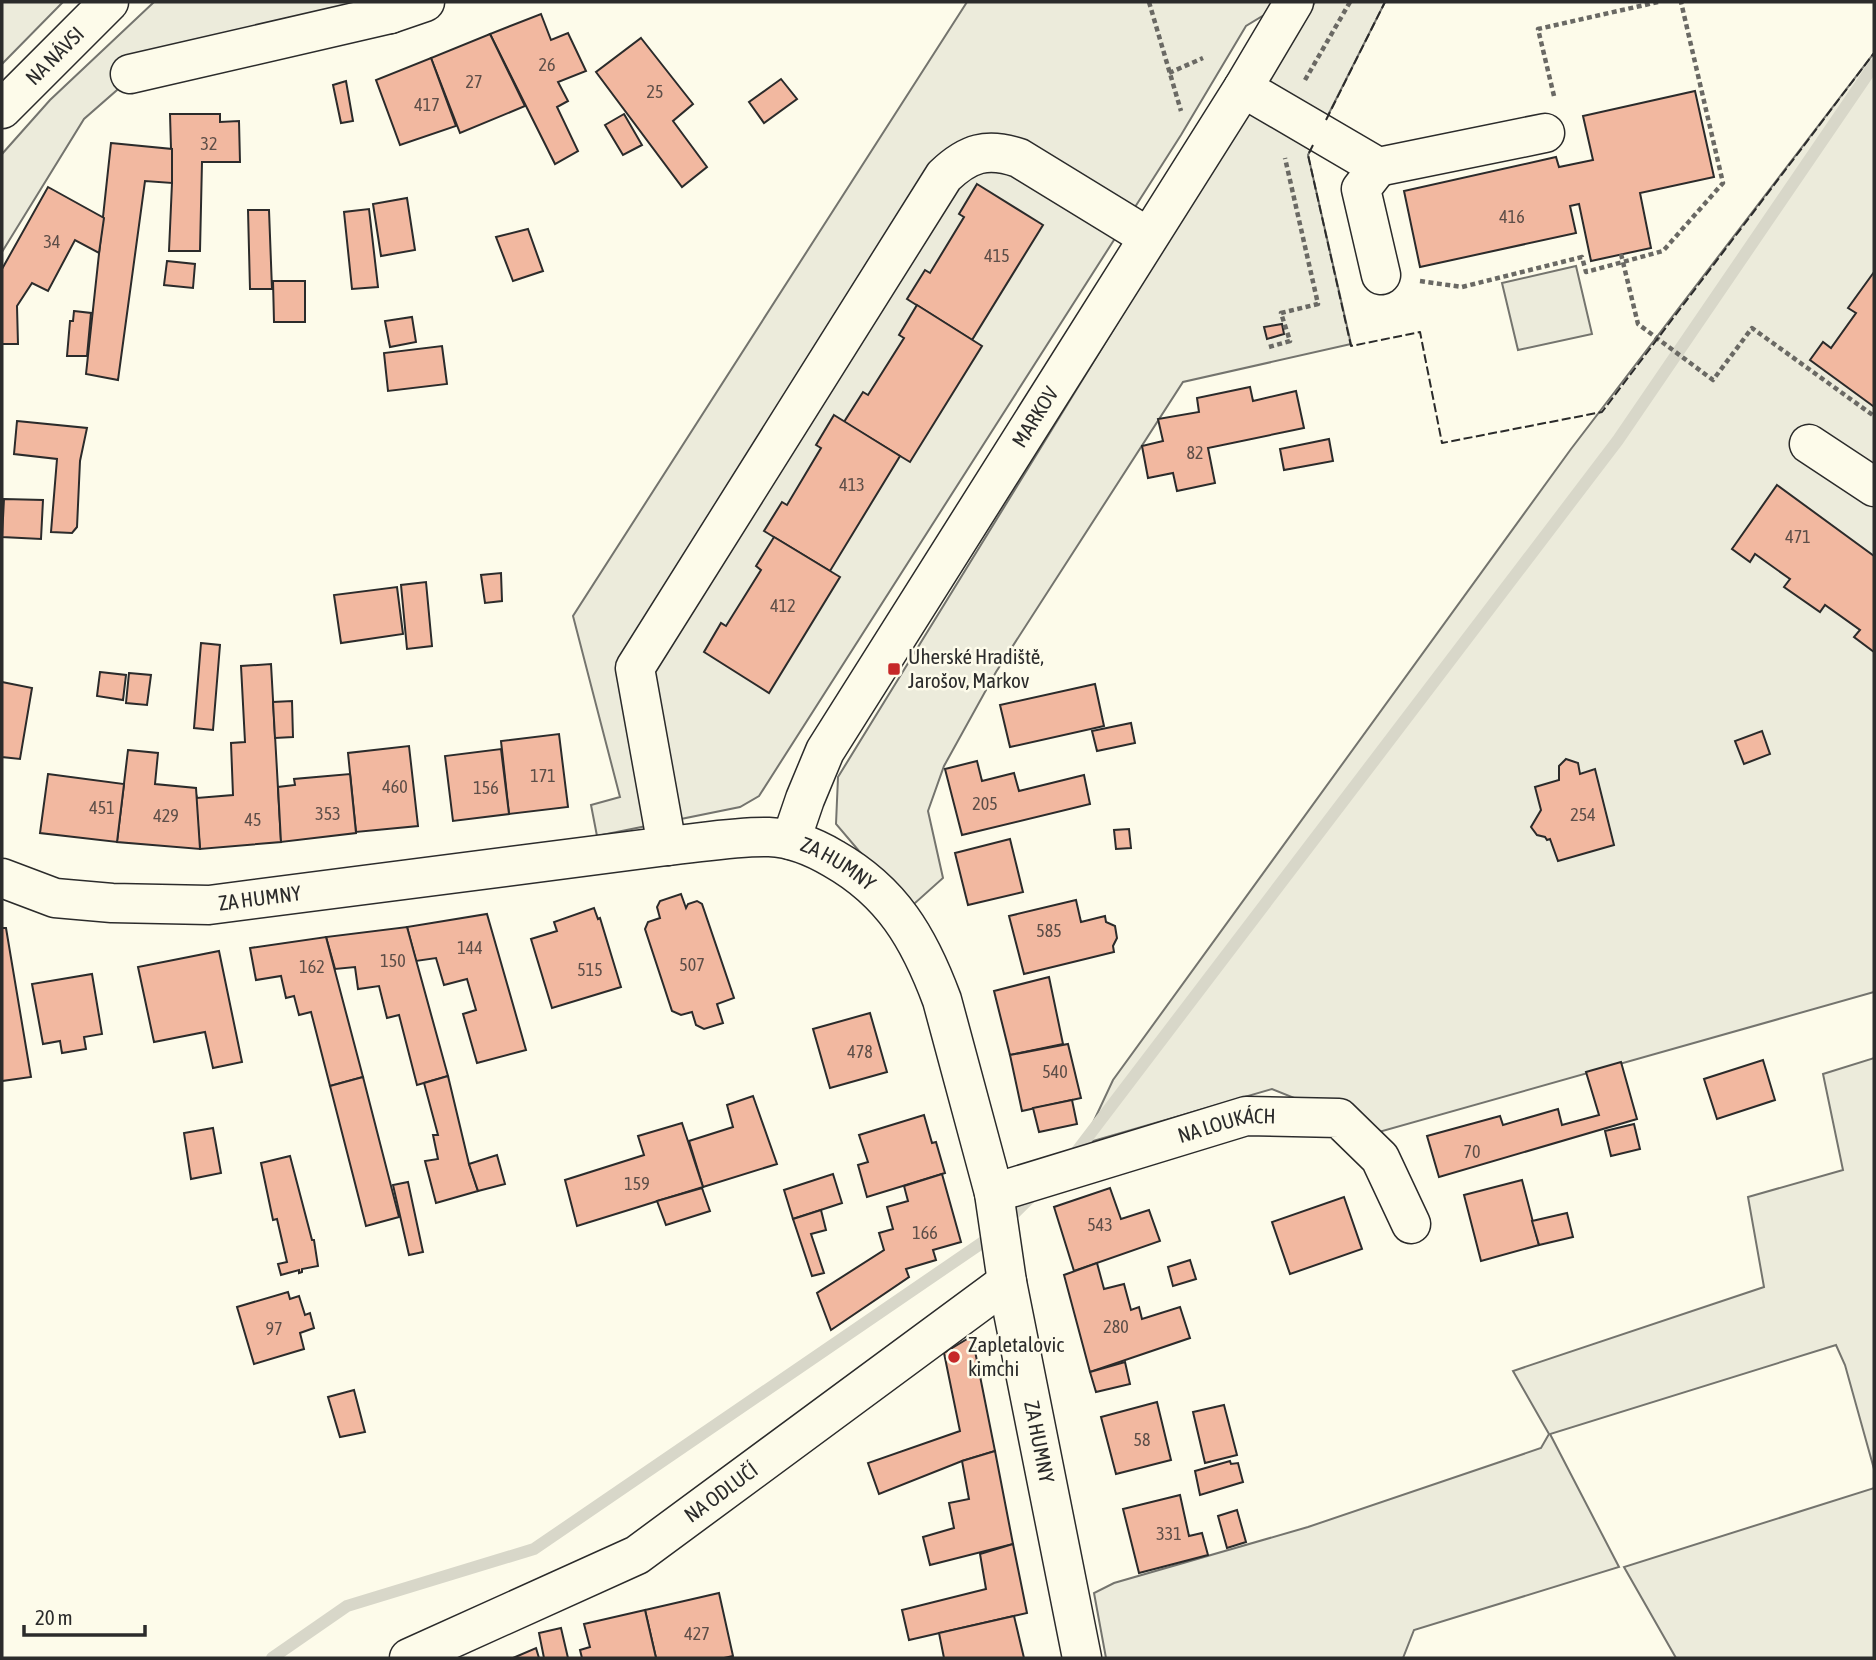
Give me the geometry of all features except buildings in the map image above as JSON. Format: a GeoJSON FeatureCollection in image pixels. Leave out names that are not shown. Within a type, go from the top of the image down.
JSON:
{"type":"FeatureCollection","features":[{"type":"Feature","properties":{"kind":"street","name":"NA NÁVSI"},"geometry":{"type":"LineString","coordinates":[[2,109],[109,2]]}},
{"type":"Feature","properties":{"kind":"street","name":"MARKOV"},"geometry":{"type":"LineString","coordinates":[[792,840],[825,751],[1243,88],[1294,2]]}},
{"type":"Feature","properties":{"kind":"street"},"geometry":{"type":"LineString","coordinates":[[130,74],[401,6]]}},
{"type":"Feature","properties":{"kind":"street"},"geometry":{"type":"LineString","coordinates":[[1243,88],[1378,167]]}},
{"type":"Feature","properties":{"kind":"street"},"geometry":{"type":"LineString","coordinates":[[1396,277],[1362,189],[1378,167],[1550,115]]}},
{"type":"Feature","properties":{"kind":"street"},"geometry":{"type":"LineString","coordinates":[[667,846],[635,668],[944,176],[970,156],[1000,151],[1019,158],[1149,237]]}},
{"type":"Feature","properties":{"kind":"street"},"geometry":{"type":"LineString","coordinates":[[1809,444],[1874,487]]}},
{"type":"Feature","properties":{"kind":"street","name":"ZA HUMNY"},"geometry":{"type":"LineString","coordinates":[[2,878],[55,898],[112,903],[209,905],[667,846],[769,837],[792,840],[818,850],[870,882],[905,923],[942,1000],[998,1217],[1007,1282],[1082,1658]]}},
{"type":"Feature","properties":{"kind":"street","name":"NA LOUKÁCH"},"geometry":{"type":"LineString","coordinates":[[998,1217],[1056,1174],[1245,1116],[1339,1118],[1380,1158],[1411,1224]]}},
{"type":"Feature","properties":{"kind":"street","name":"NA ODLUČÍ"},"geometry":{"type":"LineString","coordinates":[[409,1658],[636,1555],[1007,1282]]}},
{"type":"Feature","properties":{"kind":"path"},"geometry":{"type":"LineString","coordinates":[[1149,2],[1181,111]]}},
{"type":"Feature","properties":{"kind":"path"},"geometry":{"type":"LineString","coordinates":[[1269,346],[1290,341],[1281,313],[1318,304],[1279,131],[1285,113],[1350,2]]}},
{"type":"Feature","properties":{"kind":"path"},"geometry":{"type":"LineString","coordinates":[[1550,115],[1538,29],[1658,2]]}},
{"type":"Feature","properties":{"kind":"path"},"geometry":{"type":"LineString","coordinates":[[1396,277],[1462,287],[1581,257],[1586,272],[1663,251],[1723,183],[1681,2]]}},
{"type":"Feature","properties":{"kind":"path"},"geometry":{"type":"LineString","coordinates":[[1169,73],[1203,58]]}},
{"type":"Feature","properties":{"kind":"path"},"geometry":{"type":"LineString","coordinates":[[1621,254],[1638,324],[1713,380],[1752,328],[1874,416]]}},
{"type":"Feature","properties":{"kind":"shaded area"},"geometry":{"type":"Polygon","coordinates":[[[2,2],[63,2],[2,64],[2,2]]]}},
{"type":"Feature","properties":{"kind":"shaded area"},"geometry":{"type":"Polygon","coordinates":[[[154,2],[381,2],[148,63],[84,119],[2,252],[2,154],[50,100],[154,2]]]}},
{"type":"Feature","properties":{"kind":"shaded area"},"geometry":{"type":"Polygon","coordinates":[[[967,2],[1272,2],[1264,15],[1246,26],[1181,135],[759,796],[740,807],[597,836],[591,805],[620,797],[573,616],[967,2]]]}},
{"type":"Feature","properties":{"kind":"shaded area"},"geometry":{"type":"Polygon","coordinates":[[[1315,2],[1385,2],[1308,155],[1351,344],[1183,382],[996,672],[944,766],[928,811],[943,878],[914,904],[859,851],[836,824],[838,777],[1315,2]]]}},
{"type":"Feature","properties":{"kind":"shaded area"},"geometry":{"type":"Polygon","coordinates":[[[1874,53],[1874,992],[1379,1132],[1272,1089],[1083,1144],[1113,1080],[1571,449],[1874,53]]]}},
{"type":"Feature","properties":{"kind":"shaded area"},"geometry":{"type":"Polygon","coordinates":[[[1576,266],[1592,334],[1518,350],[1502,283],[1576,266]]]}},
{"type":"Feature","properties":{"kind":"shaded area"},"geometry":{"type":"Polygon","coordinates":[[[1874,1058],[1874,1469],[1845,1365],[1836,1345],[1550,1434],[1619,1567],[1414,1630],[1403,1658],[1106,1658],[1094,1593],[1114,1583],[1308,1527],[1541,1448],[1549,1434],[1513,1371],[1764,1287],[1748,1197],[1843,1170],[1823,1074],[1874,1058]]]}},
{"type":"Feature","properties":{"kind":"shaded area"},"geometry":{"type":"Polygon","coordinates":[[[1874,1488],[1874,1658],[1676,1658],[1624,1567],[1874,1488]]]}},
{"type":"Feature","properties":{"kind":"waterway"},"geometry":{"type":"LineString","coordinates":[[1071,1159],[1618,440],[1874,65]]}},
{"type":"Feature","properties":{"kind":"waterway"},"geometry":{"type":"LineString","coordinates":[[272,1658],[347,1606],[534,1549],[989,1238],[1035,1193]]}},
{"type":"Feature","properties":{"kind":"fence"},"geometry":{"type":"LineString","coordinates":[[1326,120],[1385,2]]}},
{"type":"Feature","properties":{"kind":"fence"},"geometry":{"type":"LineString","coordinates":[[1313,145],[1308,155],[1351,346],[1420,332],[1442,443],[1602,412],[1874,53]]}},
{"type":"Feature","properties":{"kind":"place","name":"Uherské Hradiště, Jarošov, Markov"},"geometry":{"type":"Point","coordinates":[894,669]}},
{"type":"Feature","properties":{"kind":"place","name":"Zapletalovic kimchi"},"geometry":{"type":"Point","coordinates":[954,1357]}}]}
